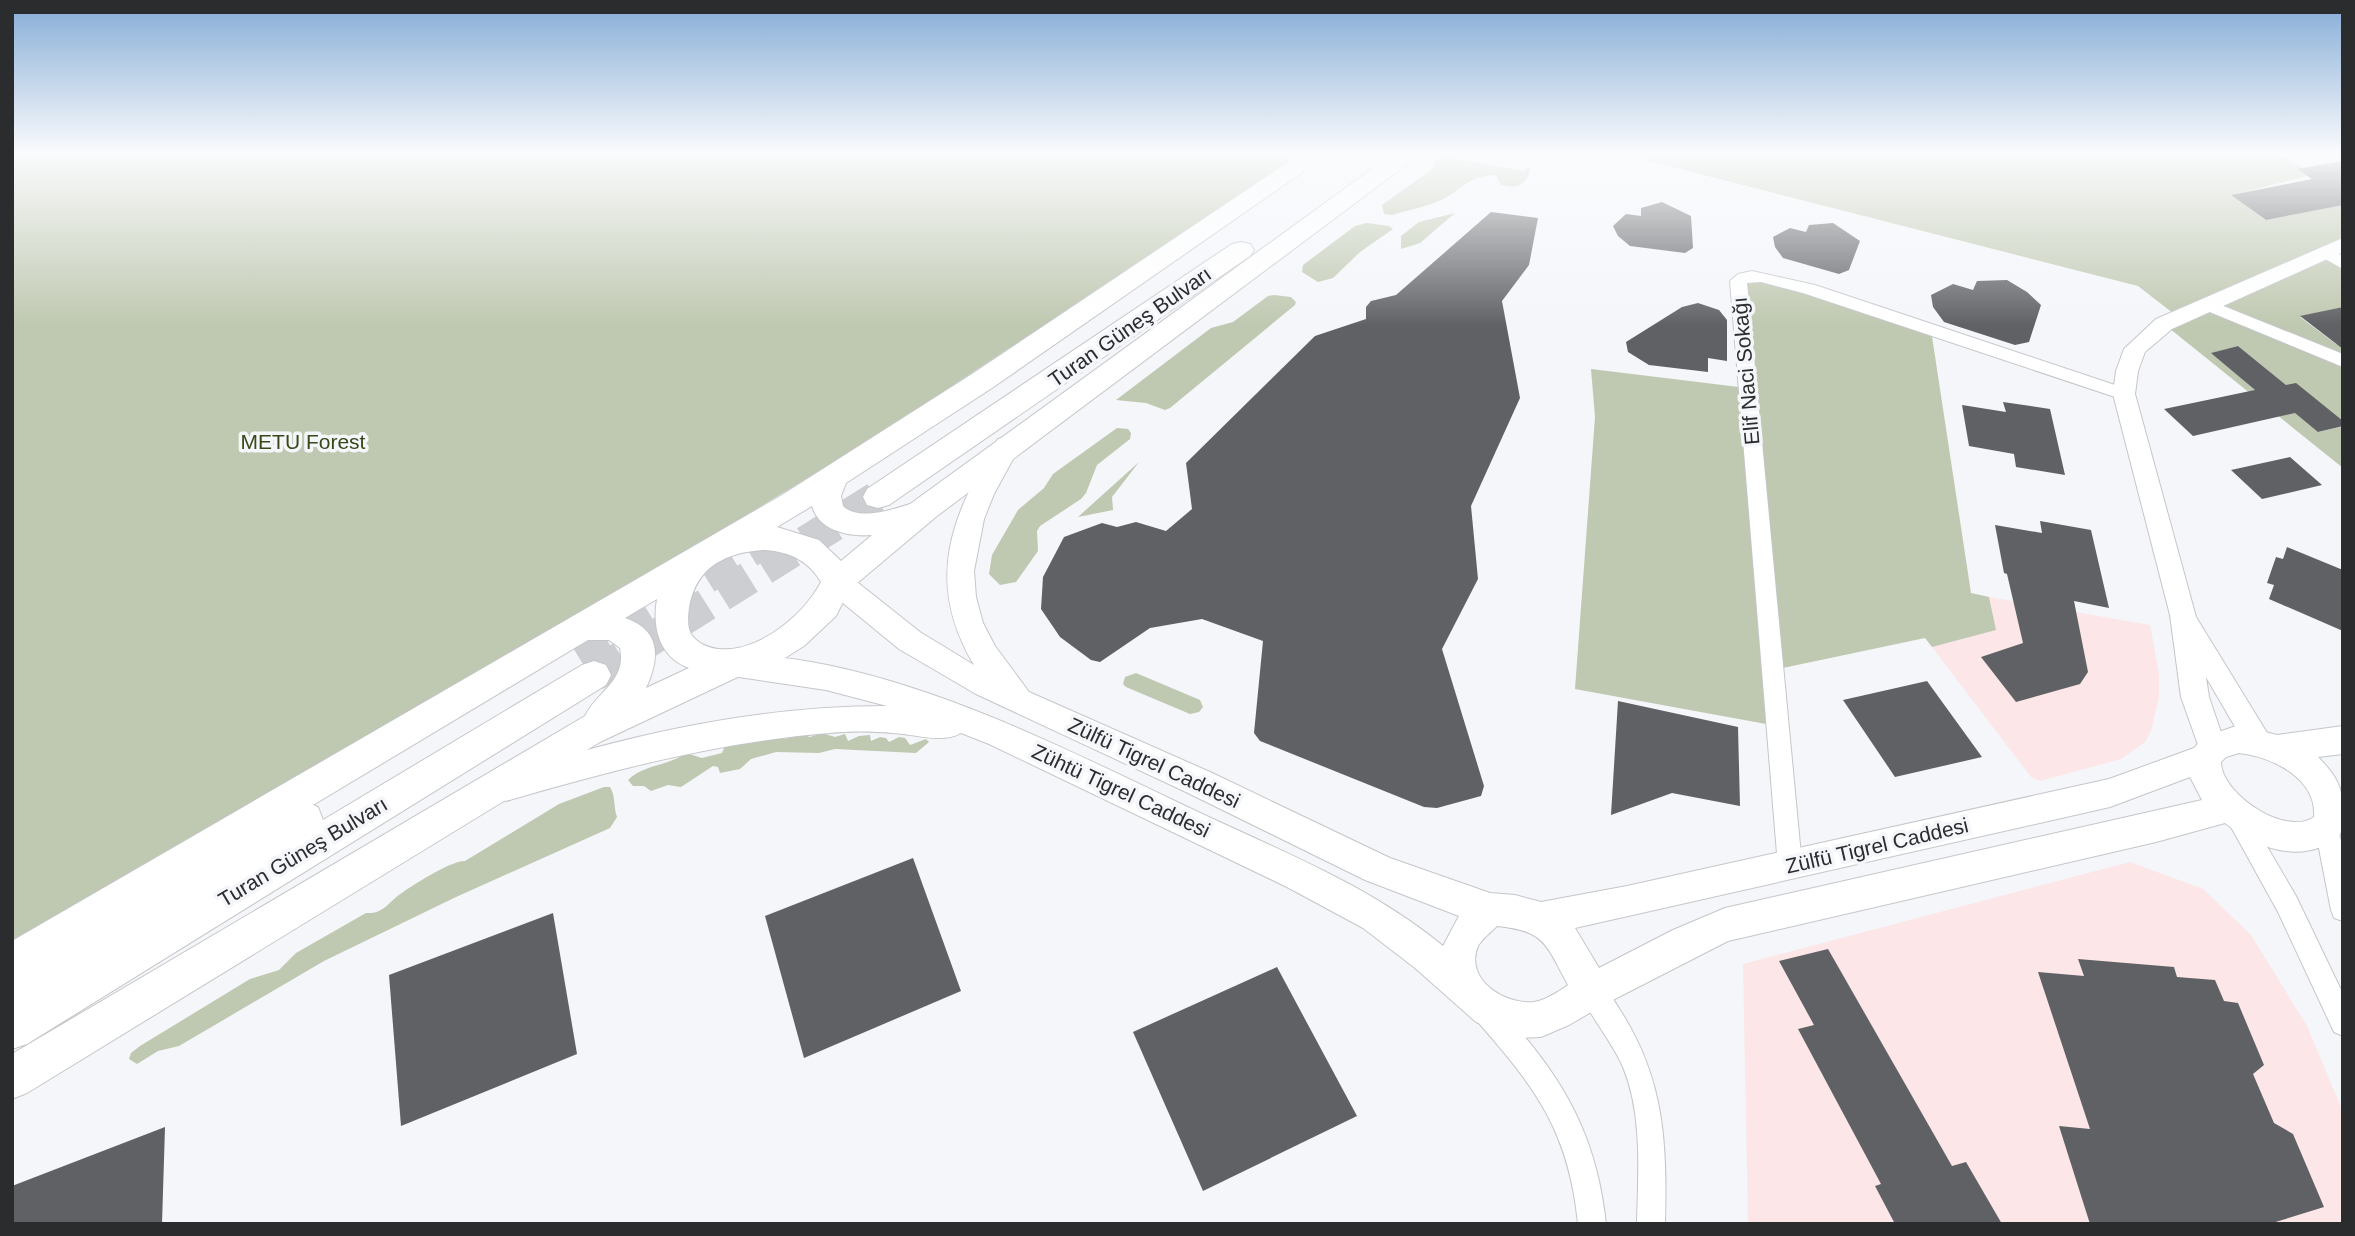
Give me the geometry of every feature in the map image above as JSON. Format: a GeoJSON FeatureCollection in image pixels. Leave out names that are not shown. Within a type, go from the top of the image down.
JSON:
{"type":"FeatureCollection","features":[{"type":"Feature","properties":{"kind":"main road"},"geometry":{"type":"LineString","coordinates":[[12,963],[584,653],[708,554],[856,486],[982,381],[1233,211]]}},
{"type":"Feature","properties":{"kind":"main road","name":"Turan Güneş Bulvarı"},"geometry":{"type":"LineString","coordinates":[[856,486],[1260,211]]}},
{"type":"Feature","properties":{"kind":"main road","name":"Turan Güneş Bulvarı"},"geometry":{"type":"LineString","coordinates":[[856,486],[1086,358],[1296,211]]}},
{"type":"Feature","properties":{"kind":"main road"},"geometry":{"type":"LineString","coordinates":[[12,1078],[587,731],[733,664],[776,648],[802,630],[824,607],[837,582],[926,508],[1330,211]]}},
{"type":"Feature","properties":{"kind":"main road"},"geometry":{"type":"LineString","coordinates":[[1007,446],[990,473],[968,522],[960,577],[963,606],[973,634],[989,662],[1021,701]]}},
{"type":"Feature","properties":{"kind":"main road"},"geometry":{"type":"LineString","coordinates":[[856,486],[826,497],[828,508],[838,520],[864,526],[886,524],[926,508]]}},
{"type":"Feature","properties":{"kind":"main road"},"geometry":{"type":"LineString","coordinates":[[733,664],[711,664],[693,656],[679,643],[671,627],[673,595],[708,554],[766,537],[792,541],[810,548],[824,560],[837,582]]}},
{"type":"Feature","properties":{"kind":"main road","name":"Zülfü Tigrel Caddesi"},"geometry":{"type":"LineString","coordinates":[[837,582],[879,617],[957,670],[1198,782],[1376,870],[1425,890],[1490,909]]}},
{"type":"Feature","properties":{"kind":"main road"},"geometry":{"type":"LineString","coordinates":[[584,653],[602,626],[620,629],[631,636],[640,654],[635,676],[624,697],[587,731]]}},
{"type":"Feature","properties":{"kind":"main road","name":"Turan Güneş Bulvarı"},"geometry":{"type":"LineString","coordinates":[[12,992],[584,653]]}},
{"type":"Feature","properties":{"kind":"main road","name":"Turan Güneş Bulvarı"},"geometry":{"type":"LineString","coordinates":[[12,1029],[584,653]]}},
{"type":"Feature","properties":{"kind":"main road","name":"Zühtü Tigrel Caddesi"},"geometry":{"type":"LineString","coordinates":[[733,664],[826,677],[890,694],[996,733],[1299,876],[1375,916],[1428,956],[1473,998]]}},
{"type":"Feature","properties":{"kind":"main road"},"geometry":{"type":"LineString","coordinates":[[482,794],[679,738],[749,726],[824,719],[878,719],[940,724],[996,733]]}},
{"type":"Feature","properties":{"kind":"main road"},"geometry":{"type":"LineString","coordinates":[[2239,739],[2268,745],[2293,756],[2319,779],[2333,804],[2334,818],[2314,836],[2296,838],[2274,834],[2252,825],[2232,811],[2209,783],[2205,769],[2209,752],[2224,741],[2239,739]]}},
{"type":"Feature","properties":{"kind":"main road"},"geometry":{"type":"LineString","coordinates":[[2268,745],[2343,740]]}},
{"type":"Feature","properties":{"kind":"main road","name":"Zülfü Tigrel Caddesi"},"geometry":{"type":"LineString","coordinates":[[1543,918],[1790,866],[2110,793],[2209,752]]}},
{"type":"Feature","properties":{"kind":"main road","name":"Zülfü Tigrel Caddesi"},"geometry":{"type":"LineString","coordinates":[[1591,991],[1725,925],[2232,811]]}},
{"type":"Feature","properties":{"kind":"main road"},"geometry":{"type":"LineString","coordinates":[[1490,909],[1529,913],[1543,918],[1572,953],[1591,991],[1569,1006],[1536,1019],[1504,1017],[1473,998],[1459,977],[1457,960],[1460,945],[1467,932],[1490,909]]}},
{"type":"Feature","properties":{"kind":"street"},"geometry":{"type":"LineString","coordinates":[[2209,752],[2194,697],[2183,615],[2124,394],[2127,371],[2135,349],[2164,324],[2206,304],[2337,253]]}},
{"type":"Feature","properties":{"kind":"street","name":"Elif Naci Sokağı"},"geometry":{"type":"LineString","coordinates":[[1790,866],[1738,281],[1744,276],[1756,277],[1809,289],[2124,394]]}},
{"type":"Feature","properties":{"kind":"street"},"geometry":{"type":"LineString","coordinates":[[2206,304],[2343,361]]}},
{"type":"Feature","properties":{"kind":"street"},"geometry":{"type":"LineString","coordinates":[[2183,615],[2268,745]]}},
{"type":"Feature","properties":{"kind":"street"},"geometry":{"type":"LineString","coordinates":[[2232,811],[2287,904],[2343,1023]]}},
{"type":"Feature","properties":{"kind":"street"},"geometry":{"type":"LineString","coordinates":[[2334,818],[2343,910]]}},
{"type":"Feature","properties":{"kind":"street"},"geometry":{"type":"LineString","coordinates":[[1591,991],[1622,1039],[1637,1070],[1649,1115],[1652,1150],[1651,1224]]}},
{"type":"Feature","properties":{"kind":"street"},"geometry":{"type":"LineString","coordinates":[[1473,998],[1531,1061],[1552,1093],[1570,1128],[1583,1165],[1591,1202],[1592,1224]]}},
{"type":"Feature","properties":{"kind":"shaded area"},"geometry":{"type":"Polygon","coordinates":[[[1989,597],[2150,625],[2159,674],[2159,697],[2151,731],[2145,742],[2121,759],[2040,781],[2031,777],[1932,647],[1995,630],[1989,597]]]}},
{"type":"Feature","properties":{"kind":"shaded area"},"geometry":{"type":"Polygon","coordinates":[[[2130,862],[2203,889],[2251,935],[2307,1026],[2343,1112],[2343,1224],[1748,1224],[1743,964],[2130,862]]]}},
{"type":"Feature","properties":{"kind":"green space","name":"METU Forest"},"geometry":{"type":"Polygon","coordinates":[[[12,211],[1217,211],[866,443],[477,677],[12,942],[12,211]]]}},
{"type":"Feature","properties":{"kind":"green space"},"geometry":{"type":"Polygon","coordinates":[[[1383,211],[1406,211],[1392,215],[1384,214],[1383,211]]]}},
{"type":"Feature","properties":{"kind":"green space"},"geometry":{"type":"Polygon","coordinates":[[[1844,211],[2253,211],[2265,220],[2312,211],[2343,211],[2343,307],[2300,317],[2336,344],[2343,343],[2343,421],[2286,385],[2238,346],[2212,353],[2257,392],[2267,390],[2319,432],[2343,426],[2343,468],[2164,324],[2178,317],[2138,286],[1844,211]]]}},
{"type":"Feature","properties":{"kind":"green space"},"geometry":{"type":"Polygon","coordinates":[[[1455,213],[1420,243],[1401,249],[1401,236],[1419,222],[1455,213]]]}},
{"type":"Feature","properties":{"kind":"green space"},"geometry":{"type":"Polygon","coordinates":[[[1367,223],[1393,229],[1360,252],[1333,278],[1318,282],[1302,272],[1303,265],[1355,226],[1367,223]]]}},
{"type":"Feature","properties":{"kind":"green space"},"geometry":{"type":"Polygon","coordinates":[[[1756,277],[1931,330],[1971,593],[1989,597],[1996,630],[1932,647],[1925,638],[1773,670],[1777,726],[1575,689],[1595,417],[1591,369],[1747,388],[1738,281],[1756,277]]]}},
{"type":"Feature","properties":{"kind":"green space"},"geometry":{"type":"Polygon","coordinates":[[[1268,296],[1291,297],[1296,302],[1295,305],[1170,408],[1165,410],[1146,403],[1116,400],[1211,328],[1233,322],[1268,296]]]}},
{"type":"Feature","properties":{"kind":"green space"},"geometry":{"type":"Polygon","coordinates":[[[1117,428],[1128,429],[1131,433],[1130,439],[1097,465],[1081,499],[1040,526],[1037,531],[1038,551],[1016,582],[1000,585],[989,574],[992,555],[1018,510],[1044,488],[1053,474],[1117,428]]]}},
{"type":"Feature","properties":{"kind":"green space"},"geometry":{"type":"Polygon","coordinates":[[[1139,462],[1112,497],[1113,510],[1078,517],[1139,462]]]}},
{"type":"Feature","properties":{"kind":"green space"},"geometry":{"type":"Polygon","coordinates":[[[1136,673],[1200,700],[1203,707],[1199,712],[1190,714],[1126,687],[1123,684],[1125,677],[1136,673]]]}},
{"type":"Feature","properties":{"kind":"green space"},"geometry":{"type":"Polygon","coordinates":[[[822,733],[835,737],[845,734],[848,741],[870,735],[871,741],[880,737],[889,742],[899,737],[905,738],[910,745],[926,739],[929,742],[916,753],[835,749],[819,753],[776,752],[751,759],[740,769],[720,773],[718,767],[713,766],[681,787],[668,785],[651,791],[644,786],[633,786],[628,780],[641,771],[686,753],[702,758],[722,753],[725,746],[762,739],[785,739],[801,734],[810,737],[822,733]]]}},
{"type":"Feature","properties":{"kind":"green space"},"geometry":{"type":"Polygon","coordinates":[[[610,787],[612,791],[617,817],[610,828],[456,897],[324,961],[179,1046],[158,1051],[137,1064],[129,1059],[131,1053],[140,1046],[250,979],[279,970],[296,953],[366,913],[381,910],[432,874],[465,861],[559,804],[610,787]]]}},
{"type":"Feature","properties":{"kind":"building"},"geometry":{"type":"Polygon","coordinates":[[[1641,211],[1680,211],[1691,216],[1693,248],[1685,253],[1630,246],[1618,236],[1613,226],[1626,214],[1641,216],[1641,211]]]}},
{"type":"Feature","properties":{"kind":"building"},"geometry":{"type":"Polygon","coordinates":[[[2253,211],[2314,211],[2266,220],[2253,211]]]}},
{"type":"Feature","properties":{"kind":"building"},"geometry":{"type":"Polygon","coordinates":[[[1491,212],[1538,218],[1529,265],[1502,301],[1520,398],[1471,506],[1478,579],[1442,649],[1484,786],[1481,796],[1437,808],[1424,807],[1260,741],[1254,733],[1263,641],[1202,619],[1150,628],[1100,662],[1091,660],[1060,637],[1041,609],[1043,577],[1064,537],[1102,523],[1117,527],[1136,522],[1166,531],[1192,509],[1186,463],[1315,336],[1366,319],[1366,307],[1371,301],[1396,295],[1491,212]]]}},
{"type":"Feature","properties":{"kind":"building"},"geometry":{"type":"Polygon","coordinates":[[[1833,223],[1860,241],[1849,270],[1839,274],[1783,258],[1775,247],[1773,237],[1790,228],[1806,232],[1809,225],[1833,223]]]}},
{"type":"Feature","properties":{"kind":"building"},"geometry":{"type":"Polygon","coordinates":[[[2007,280],[2027,292],[2041,305],[2029,342],[2015,345],[1944,322],[1933,307],[1931,295],[1953,284],[1973,290],[1977,281],[2007,280]]]}},
{"type":"Feature","properties":{"kind":"building"},"geometry":{"type":"Polygon","coordinates":[[[1698,303],[1719,310],[1727,320],[1727,361],[1708,358],[1708,372],[1649,365],[1628,352],[1626,342],[1682,307],[1698,303]]]}},
{"type":"Feature","properties":{"kind":"building"},"geometry":{"type":"Polygon","coordinates":[[[2343,307],[2343,349],[2300,316],[2343,307]]]}},
{"type":"Feature","properties":{"kind":"building"},"geometry":{"type":"Polygon","coordinates":[[[2238,346],[2286,385],[2296,383],[2343,421],[2343,426],[2318,432],[2295,413],[2193,436],[2164,409],[2255,390],[2211,353],[2238,346]]]}},
{"type":"Feature","properties":{"kind":"building"},"geometry":{"type":"Polygon","coordinates":[[[2003,402],[2050,409],[2065,475],[2016,467],[2014,454],[1969,446],[1962,405],[2006,412],[2003,402]]]}},
{"type":"Feature","properties":{"kind":"building"},"geometry":{"type":"Polygon","coordinates":[[[2290,457],[2322,485],[2262,499],[2231,470],[2290,457]]]}},
{"type":"Feature","properties":{"kind":"building"},"geometry":{"type":"Polygon","coordinates":[[[2040,521],[2091,530],[2109,608],[2074,601],[2088,672],[2080,684],[2016,702],[1981,657],[2023,643],[2007,574],[2004,573],[1995,525],[2042,533],[2040,521]]]}},
{"type":"Feature","properties":{"kind":"building"},"geometry":{"type":"Polygon","coordinates":[[[2287,547],[2343,570],[2343,631],[2269,599],[2274,585],[2267,583],[2276,557],[2283,559],[2287,547]]]}},
{"type":"Feature","properties":{"kind":"building"},"geometry":{"type":"Polygon","coordinates":[[[1927,681],[1982,757],[1895,777],[1843,700],[1927,681]]]}},
{"type":"Feature","properties":{"kind":"building"},"geometry":{"type":"Polygon","coordinates":[[[1618,701],[1738,727],[1740,806],[1672,793],[1611,815],[1618,701]]]}},
{"type":"Feature","properties":{"kind":"building"},"geometry":{"type":"Polygon","coordinates":[[[913,858],[961,991],[804,1058],[765,916],[913,858]]]}},
{"type":"Feature","properties":{"kind":"building"},"geometry":{"type":"Polygon","coordinates":[[[553,913],[577,1054],[401,1126],[389,975],[553,913]]]}},
{"type":"Feature","properties":{"kind":"building"},"geometry":{"type":"Polygon","coordinates":[[[1828,949],[1952,1166],[1966,1162],[2002,1224],[1895,1224],[1875,1186],[1881,1184],[1798,1029],[1814,1025],[1779,961],[1828,949]]]}},
{"type":"Feature","properties":{"kind":"building"},"geometry":{"type":"Polygon","coordinates":[[[2078,959],[2174,967],[2177,977],[2215,980],[2224,1001],[2238,1003],[2264,1065],[2253,1074],[2274,1123],[2293,1134],[2324,1207],[2269,1224],[2090,1224],[2059,1126],[2090,1129],[2038,972],[2084,976],[2078,959]]]}},
{"type":"Feature","properties":{"kind":"building"},"geometry":{"type":"Polygon","coordinates":[[[1277,967],[1357,1116],[1203,1191],[1133,1032],[1277,967]]]}},
{"type":"Feature","properties":{"kind":"building"},"geometry":{"type":"Polygon","coordinates":[[[165,1127],[162,1224],[12,1224],[12,1186],[165,1127]]]}},
{"type":"Feature","properties":{"kind":"tunnel"},"geometry":{"type":"LineString","coordinates":[[594,675],[878,497]]}},
{"type":"Feature","properties":{"kind":"tunnel"},"geometry":{"type":"LineString","coordinates":[[578,656],[785,529]]}}]}
